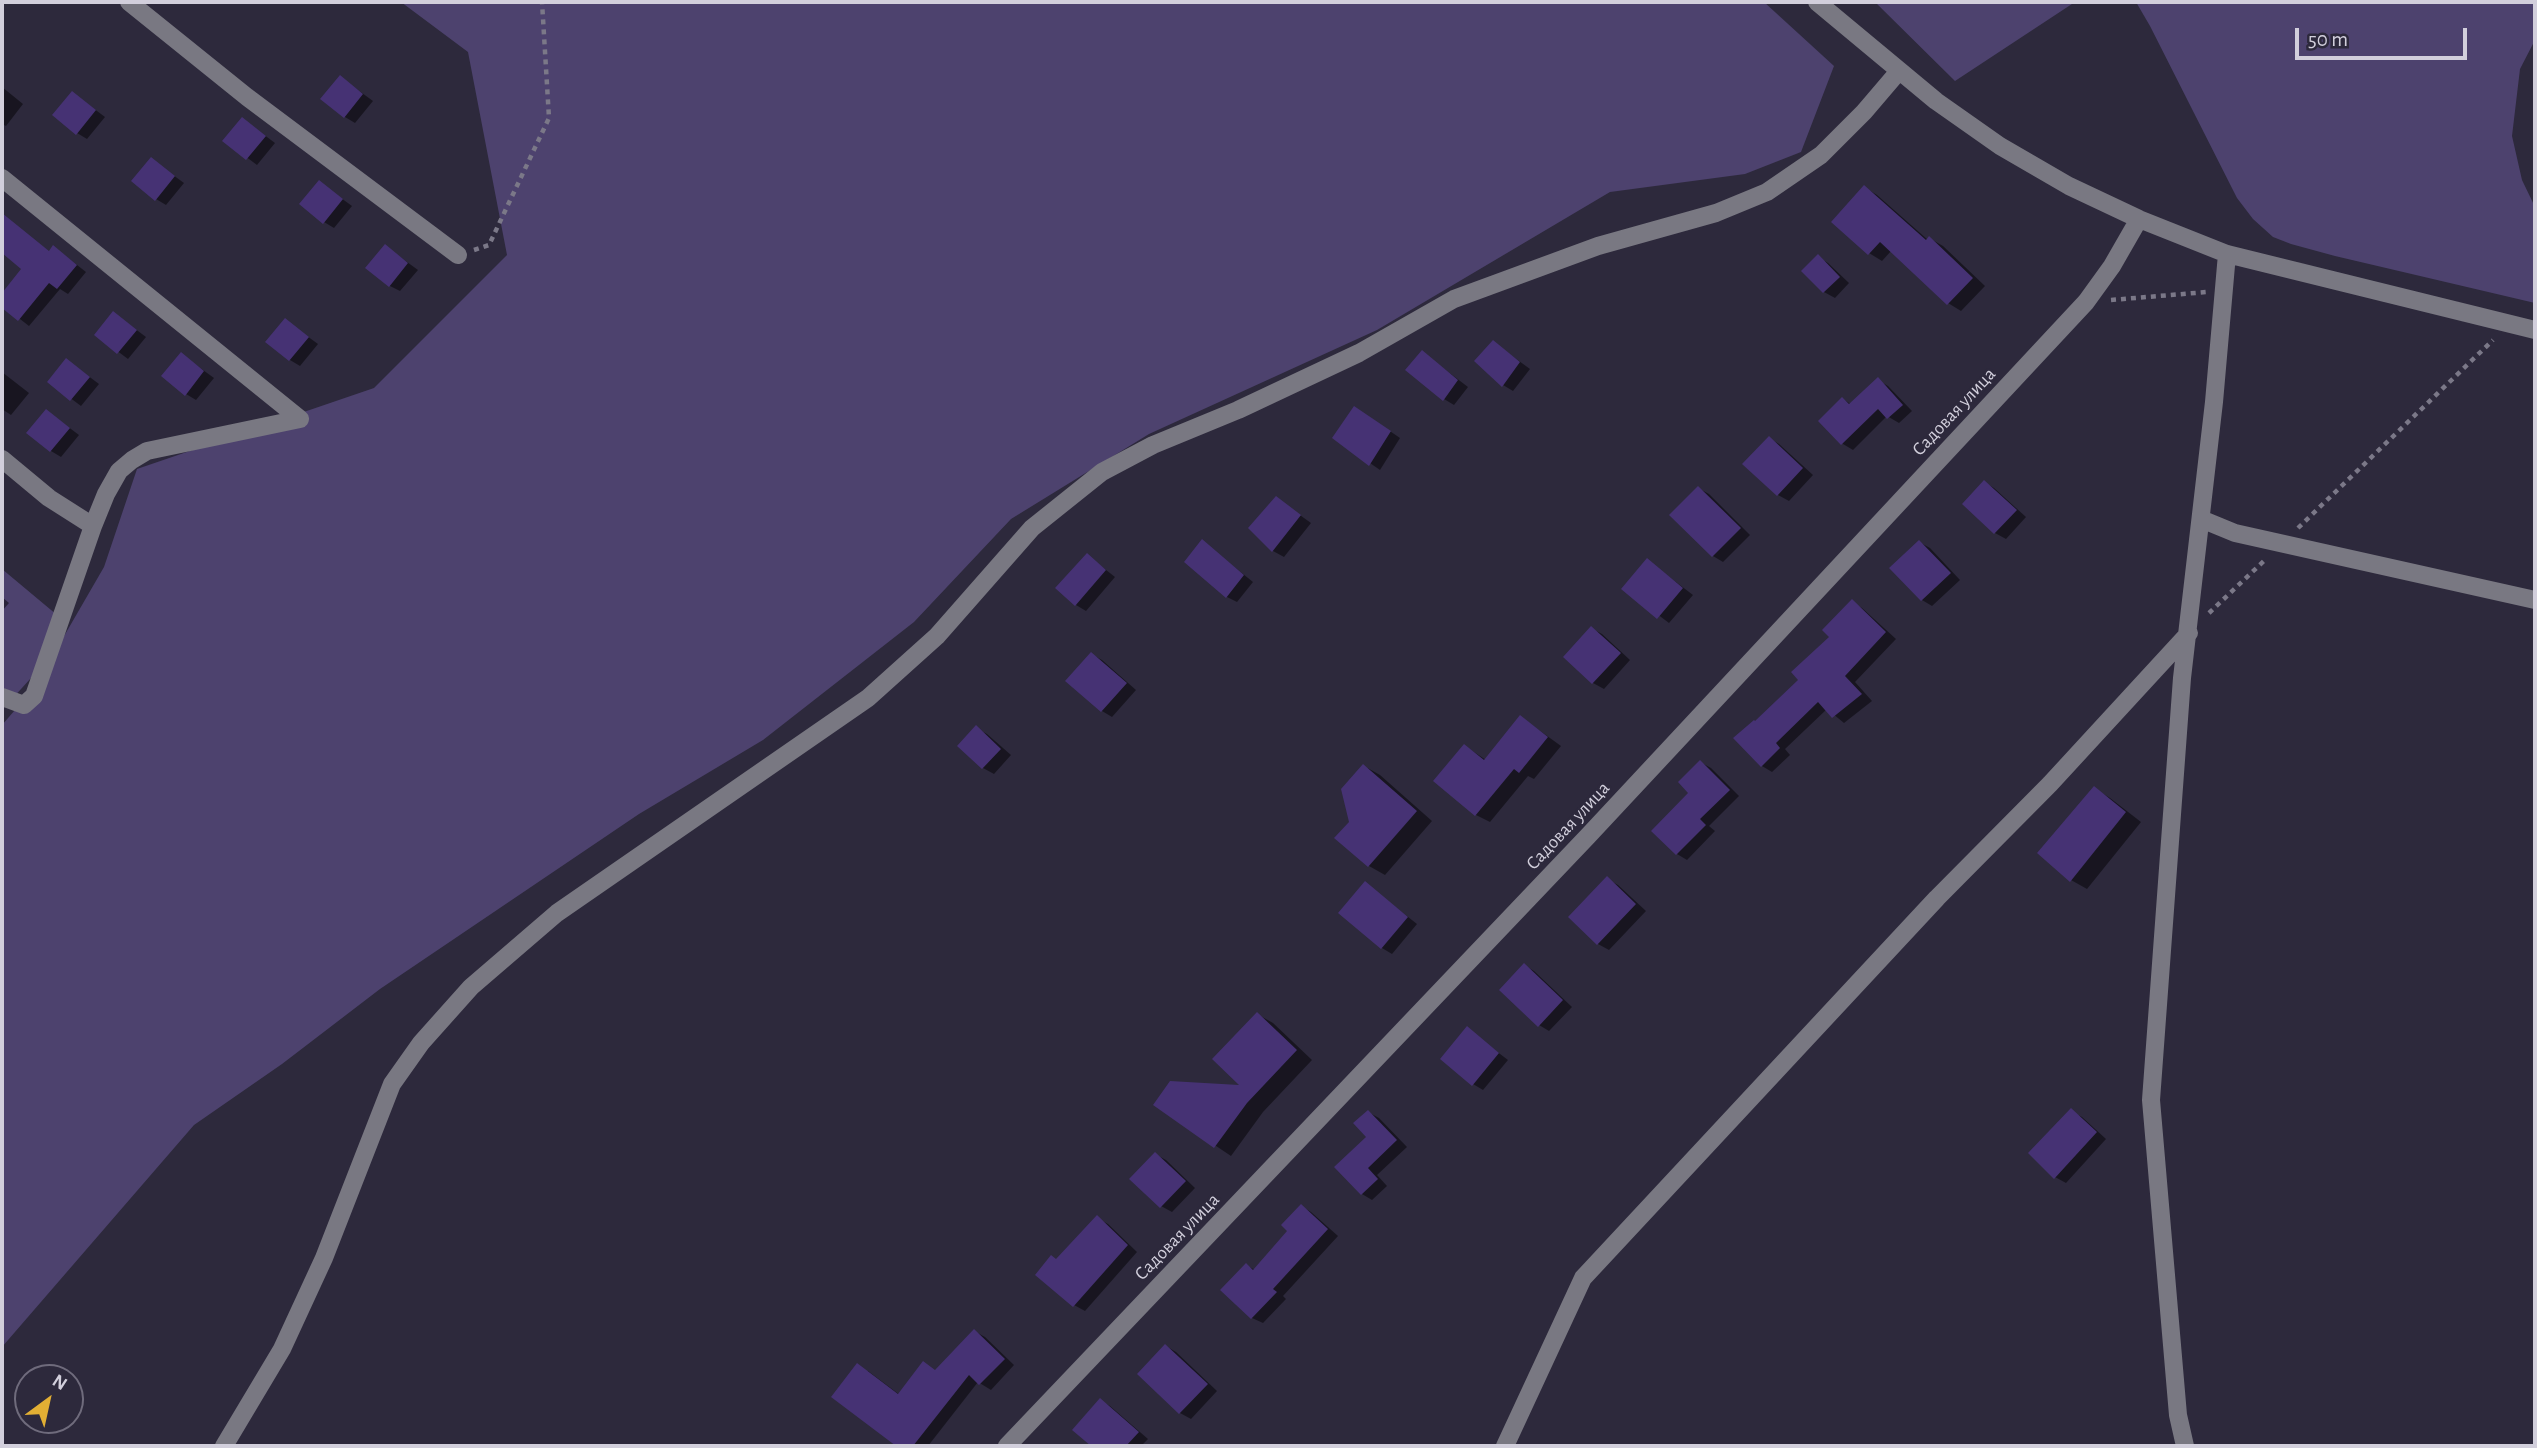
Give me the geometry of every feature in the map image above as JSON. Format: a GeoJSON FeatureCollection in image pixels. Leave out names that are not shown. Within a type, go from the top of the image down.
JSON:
{"type":"FeatureCollection","features":[{"type":"Feature","properties":{"kind":"street"},"geometry":{"type":"LineString","coordinates":[[129,2],[247,97],[458,255]]}},
{"type":"Feature","properties":{"kind":"street"},"geometry":{"type":"LineString","coordinates":[[1817,2],[1936,101],[2000,146],[2069,186],[2139,219],[2227,254],[2535,330]]}},
{"type":"Feature","properties":{"kind":"street"},"geometry":{"type":"LineString","coordinates":[[224,1446],[282,1349],[324,1258],[392,1084],[421,1043],[471,987],[556,913],[869,698],[937,636],[1032,527],[1102,472],[1153,445],[1238,411],[1359,353],[1454,299],[1598,246],[1716,213],[1767,192],[1821,155],[1864,112],[1899,71]]}},
{"type":"Feature","properties":{"kind":"street"},"geometry":{"type":"LineString","coordinates":[[2,178],[300,419],[148,451],[119,471],[93,526],[34,696],[24,705],[2,697]]}},
{"type":"Feature","properties":{"kind":"street","name":"Садовая улица"},"geometry":{"type":"LineString","coordinates":[[1007,1446],[1588,836],[2086,302],[2112,266],[2139,219]]}},
{"type":"Feature","properties":{"kind":"street"},"geometry":{"type":"LineString","coordinates":[[2185,1446],[2178,1415],[2151,1100],[2182,678],[2189,633],[2227,254]]}},
{"type":"Feature","properties":{"kind":"street"},"geometry":{"type":"LineString","coordinates":[[2,459],[49,498],[93,526]]}},
{"type":"Feature","properties":{"kind":"street"},"geometry":{"type":"LineString","coordinates":[[2201,519],[2235,533],[2535,600]]}},
{"type":"Feature","properties":{"kind":"street"},"geometry":{"type":"LineString","coordinates":[[1505,1446],[1583,1278],[1937,898],[2050,784],[2189,633]]}},
{"type":"Feature","properties":{"kind":"path"},"geometry":{"type":"LineString","coordinates":[[458,255],[489,245],[549,118],[542,2]]}},
{"type":"Feature","properties":{"kind":"path"},"geometry":{"type":"LineString","coordinates":[[2086,302],[2224,291]]}},
{"type":"Feature","properties":{"kind":"path"},"geometry":{"type":"LineString","coordinates":[[2189,633],[2510,323]]}},
{"type":"Feature","properties":{"kind":"shaded area"},"geometry":{"type":"Polygon","coordinates":[[[401,2],[1764,2],[1834,66],[1801,152],[1745,174],[1610,192],[1377,330],[1149,434],[1011,519],[914,622],[763,740],[639,814],[380,989],[282,1064],[194,1125],[2,1347],[2,725],[34,688],[104,567],[137,469],[374,388],[507,255],[468,52],[401,2]]]}},
{"type":"Feature","properties":{"kind":"shaded area"},"geometry":{"type":"Polygon","coordinates":[[[1875,2],[2075,2],[1955,81],[1875,2]]]}},
{"type":"Feature","properties":{"kind":"shaded area"},"geometry":{"type":"Polygon","coordinates":[[[2136,2],[2535,2],[2535,40],[2520,69],[2512,136],[2522,180],[2535,207],[2535,303],[2335,256],[2273,237],[2253,219],[2237,198],[2136,2]]]}},
{"type":"Feature","properties":{"kind":"shaded area"},"geometry":{"type":"Polygon","coordinates":[[[2,569],[63,620],[31,678],[2,710],[2,569]]]}},
{"type":"Feature","properties":{"kind":"building"},"geometry":{"type":"Polygon","coordinates":[[[340,75],[363,94],[344,118],[320,99],[340,75]]]}},
{"type":"Feature","properties":{"kind":"building"},"geometry":{"type":"Polygon","coordinates":[[[72,91],[96,110],[76,135],[52,115],[72,91]]]}},
{"type":"Feature","properties":{"kind":"building"},"geometry":{"type":"Polygon","coordinates":[[[242,117],[266,136],[246,160],[222,141],[242,117]]]}},
{"type":"Feature","properties":{"kind":"building"},"geometry":{"type":"Polygon","coordinates":[[[151,157],[175,176],[155,201],[131,181],[151,157]]]}},
{"type":"Feature","properties":{"kind":"building"},"geometry":{"type":"Polygon","coordinates":[[[319,180],[343,199],[323,224],[299,204],[319,180]]]}},
{"type":"Feature","properties":{"kind":"building"},"geometry":{"type":"Polygon","coordinates":[[[1864,185],[1926,240],[1929,236],[1973,278],[1947,305],[1880,242],[1868,255],[1831,222],[1864,185]]]}},
{"type":"Feature","properties":{"kind":"building"},"geometry":{"type":"Polygon","coordinates":[[[2,213],[49,251],[53,245],[77,265],[57,289],[49,283],[18,321],[2,308],[2,293],[21,269],[2,253],[2,213]]]}},
{"type":"Feature","properties":{"kind":"building"},"geometry":{"type":"Polygon","coordinates":[[[385,244],[408,263],[389,287],[365,268],[385,244]]]}},
{"type":"Feature","properties":{"kind":"building"},"geometry":{"type":"Polygon","coordinates":[[[1818,254],[1840,277],[1823,293],[1801,271],[1818,254]]]}},
{"type":"Feature","properties":{"kind":"building"},"geometry":{"type":"Polygon","coordinates":[[[113,311],[137,330],[117,354],[94,335],[113,311]]]}},
{"type":"Feature","properties":{"kind":"building"},"geometry":{"type":"Polygon","coordinates":[[[285,318],[309,337],[289,361],[265,342],[285,318]]]}},
{"type":"Feature","properties":{"kind":"building"},"geometry":{"type":"Polygon","coordinates":[[[1493,340],[1520,362],[1502,387],[1474,361],[1493,340]]]}},
{"type":"Feature","properties":{"kind":"building"},"geometry":{"type":"Polygon","coordinates":[[[1422,350],[1458,380],[1443,401],[1405,370],[1422,350]]]}},
{"type":"Feature","properties":{"kind":"building"},"geometry":{"type":"Polygon","coordinates":[[[181,352],[204,371],[185,396],[161,376],[181,352]]]}},
{"type":"Feature","properties":{"kind":"building"},"geometry":{"type":"Polygon","coordinates":[[[66,358],[90,377],[70,401],[47,382],[66,358]]]}},
{"type":"Feature","properties":{"kind":"building"},"geometry":{"type":"Polygon","coordinates":[[[1878,377],[1903,405],[1887,419],[1878,409],[1841,445],[1818,421],[1842,397],[1849,404],[1878,377]]]}},
{"type":"Feature","properties":{"kind":"building"},"geometry":{"type":"Polygon","coordinates":[[[1354,406],[1391,431],[1369,466],[1332,438],[1354,406]]]}},
{"type":"Feature","properties":{"kind":"building"},"geometry":{"type":"Polygon","coordinates":[[[46,409],[70,428],[50,452],[26,433],[46,409]]]}},
{"type":"Feature","properties":{"kind":"building"},"geometry":{"type":"Polygon","coordinates":[[[1769,436],[1803,468],[1777,496],[1742,464],[1769,436]]]}},
{"type":"Feature","properties":{"kind":"building"},"geometry":{"type":"Polygon","coordinates":[[[1984,480],[2017,510],[1994,534],[1962,504],[1984,480]]]}},
{"type":"Feature","properties":{"kind":"building"},"geometry":{"type":"Polygon","coordinates":[[[1698,486],[1741,528],[1712,557],[1669,515],[1698,486]]]}},
{"type":"Feature","properties":{"kind":"building"},"geometry":{"type":"Polygon","coordinates":[[[1276,496],[1301,515],[1272,552],[1248,528],[1276,496]]]}},
{"type":"Feature","properties":{"kind":"building"},"geometry":{"type":"Polygon","coordinates":[[[1202,539],[1244,575],[1226,598],[1184,562],[1202,539]]]}},
{"type":"Feature","properties":{"kind":"building"},"geometry":{"type":"Polygon","coordinates":[[[1919,540],[1951,573],[1921,601],[1889,568],[1919,540]]]}},
{"type":"Feature","properties":{"kind":"building"},"geometry":{"type":"Polygon","coordinates":[[[1087,553],[1106,570],[1075,606],[1055,588],[1087,553]]]}},
{"type":"Feature","properties":{"kind":"building"},"geometry":{"type":"Polygon","coordinates":[[[1647,558],[1683,588],[1657,619],[1621,589],[1647,558]]]}},
{"type":"Feature","properties":{"kind":"building"},"geometry":{"type":"Polygon","coordinates":[[[1852,599],[1886,632],[1845,676],[1862,694],[1832,718],[1818,702],[1776,743],[1780,748],[1761,767],[1733,738],[1798,680],[1791,672],[1829,637],[1822,630],[1852,599]]]}},
{"type":"Feature","properties":{"kind":"building"},"geometry":{"type":"Polygon","coordinates":[[[1591,626],[1621,653],[1592,684],[1563,657],[1591,626]]]}},
{"type":"Feature","properties":{"kind":"building"},"geometry":{"type":"Polygon","coordinates":[[[1091,652],[1127,683],[1101,712],[1065,681],[1091,652]]]}},
{"type":"Feature","properties":{"kind":"building"},"geometry":{"type":"Polygon","coordinates":[[[1520,715],[1548,737],[1519,773],[1514,769],[1475,816],[1433,781],[1464,744],[1484,760],[1520,715]]]}},
{"type":"Feature","properties":{"kind":"building"},"geometry":{"type":"Polygon","coordinates":[[[976,725],[1001,749],[982,769],[957,746],[976,725]]]}},
{"type":"Feature","properties":{"kind":"building"},"geometry":{"type":"Polygon","coordinates":[[[1700,760],[1730,790],[1700,819],[1706,825],[1676,855],[1651,831],[1688,793],[1678,782],[1700,760]]]}},
{"type":"Feature","properties":{"kind":"building"},"geometry":{"type":"Polygon","coordinates":[[[1363,764],[1417,811],[1368,867],[1334,838],[1349,822],[1341,789],[1363,764]]]}},
{"type":"Feature","properties":{"kind":"building"},"geometry":{"type":"Polygon","coordinates":[[[2094,786],[2126,812],[2070,882],[2037,853],[2094,786]]]}},
{"type":"Feature","properties":{"kind":"building"},"geometry":{"type":"Polygon","coordinates":[[[1607,876],[1636,904],[1597,945],[1568,917],[1607,876]]]}},
{"type":"Feature","properties":{"kind":"building"},"geometry":{"type":"Polygon","coordinates":[[[1365,881],[1408,917],[1381,949],[1338,913],[1365,881]]]}},
{"type":"Feature","properties":{"kind":"building"},"geometry":{"type":"Polygon","coordinates":[[[1524,963],[1563,1000],[1538,1027],[1499,990],[1524,963]]]}},
{"type":"Feature","properties":{"kind":"building"},"geometry":{"type":"Polygon","coordinates":[[[1257,1012],[1297,1050],[1247,1103],[1214,1148],[1153,1105],[1170,1081],[1239,1085],[1212,1059],[1257,1012]]]}},
{"type":"Feature","properties":{"kind":"building"},"geometry":{"type":"Polygon","coordinates":[[[1467,1026],[1499,1053],[1472,1086],[1440,1059],[1467,1026]]]}},
{"type":"Feature","properties":{"kind":"building"},"geometry":{"type":"Polygon","coordinates":[[[2071,1108],[2097,1132],[2054,1179],[2028,1153],[2071,1108]]]}},
{"type":"Feature","properties":{"kind":"building"},"geometry":{"type":"Polygon","coordinates":[[[1368,1110],[1397,1140],[1368,1168],[1378,1179],[1361,1195],[1334,1167],[1366,1137],[1353,1123],[1368,1110]]]}},
{"type":"Feature","properties":{"kind":"building"},"geometry":{"type":"Polygon","coordinates":[[[1155,1152],[1186,1181],[1160,1208],[1129,1179],[1155,1152]]]}},
{"type":"Feature","properties":{"kind":"building"},"geometry":{"type":"Polygon","coordinates":[[[1301,1204],[1328,1229],[1273,1289],[1277,1292],[1251,1319],[1220,1290],[1246,1263],[1253,1270],[1287,1231],[1281,1225],[1301,1204]]]}},
{"type":"Feature","properties":{"kind":"building"},"geometry":{"type":"Polygon","coordinates":[[[1097,1215],[1128,1245],[1073,1307],[1035,1275],[1051,1255],[1056,1259],[1097,1215]]]}},
{"type":"Feature","properties":{"kind":"building"},"geometry":{"type":"Polygon","coordinates":[[[974,1329],[1005,1359],[979,1385],[969,1375],[913,1446],[896,1446],[831,1397],[857,1363],[898,1394],[923,1361],[935,1370],[974,1329]]]}},
{"type":"Feature","properties":{"kind":"building"},"geometry":{"type":"Polygon","coordinates":[[[1165,1344],[1208,1384],[1179,1414],[1137,1374],[1165,1344]]]}},
{"type":"Feature","properties":{"kind":"building"},"geometry":{"type":"Polygon","coordinates":[[[1100,1398],[1139,1432],[1126,1446],[1091,1446],[1072,1430],[1100,1398]]]}}]}
